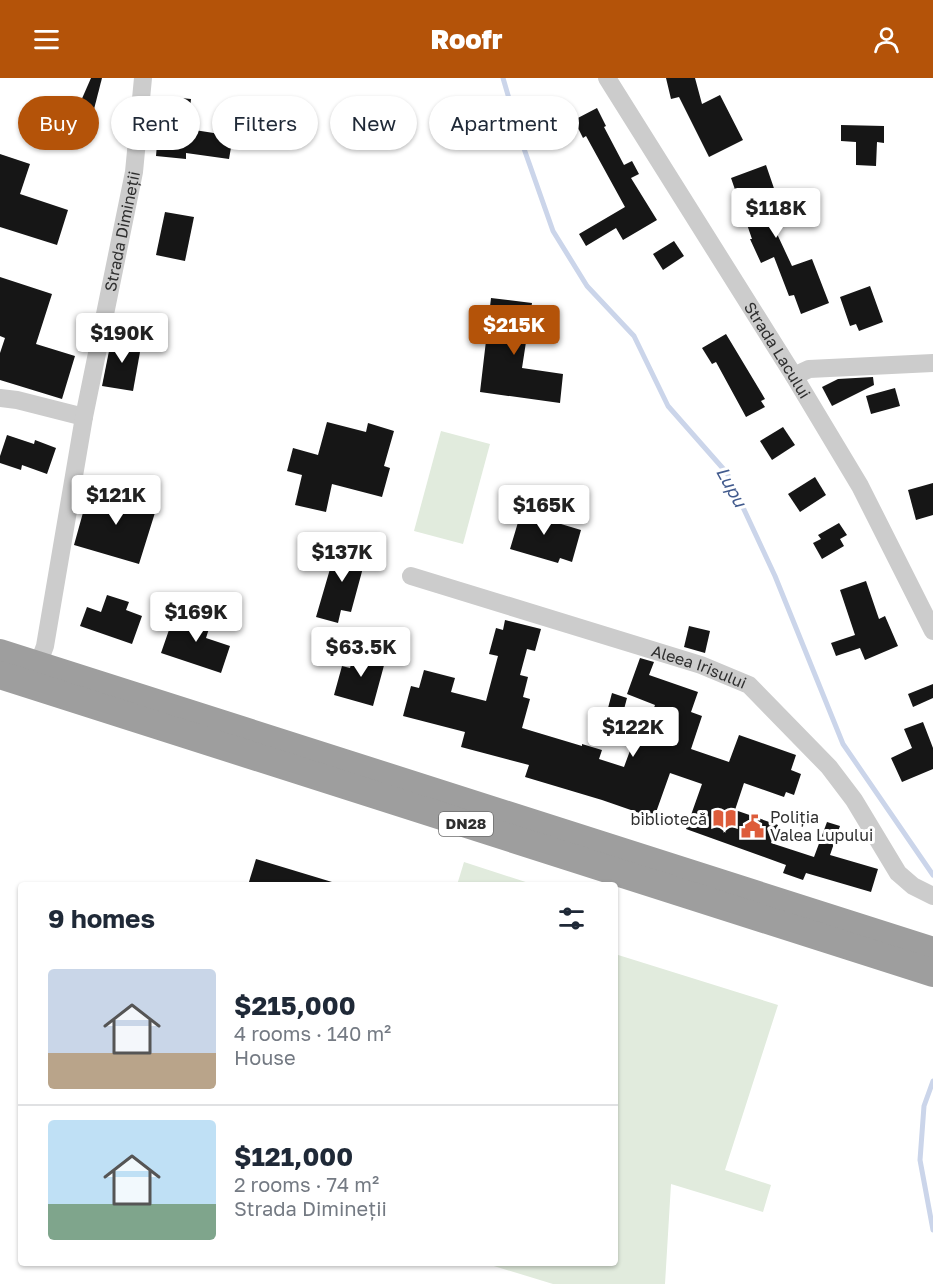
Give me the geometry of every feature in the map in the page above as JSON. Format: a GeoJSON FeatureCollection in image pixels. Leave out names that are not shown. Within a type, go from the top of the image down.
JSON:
{"type":"FeatureCollection","features":[{"type":"Feature","properties":{"kind":"highway","name":"DN28"},"geometry":{"type":"LineString","coordinates":[[0,653],[933,951]]}},
{"type":"Feature","properties":{"kind":"highway","name":"DN28"},"geometry":{"type":"LineString","coordinates":[[0,675],[933,973]]}},
{"type":"Feature","properties":{"kind":"street","name":"Strada Dimineții"},"geometry":{"type":"LineString","coordinates":[[38,665],[45,646],[84,417],[134,172],[143,78]]}},
{"type":"Feature","properties":{"kind":"street","name":"Strada Lacului"},"geometry":{"type":"LineString","coordinates":[[607,78],[794,376],[860,486],[933,631]]}},
{"type":"Feature","properties":{"kind":"street"},"geometry":{"type":"LineString","coordinates":[[794,376],[809,369],[933,363]]}},
{"type":"Feature","properties":{"kind":"street"},"geometry":{"type":"LineString","coordinates":[[0,399],[17,400],[84,417]]}},
{"type":"Feature","properties":{"kind":"street","name":"Aleea Irisului"},"geometry":{"type":"LineString","coordinates":[[411,576],[701,665],[750,685],[829,767],[867,819],[898,873],[913,886],[933,896]]}},
{"type":"Feature","properties":{"kind":"green space"},"geometry":{"type":"Polygon","coordinates":[[[441,431],[490,444],[463,544],[414,531],[441,431]]]}},
{"type":"Feature","properties":{"kind":"green space"},"geometry":{"type":"Polygon","coordinates":[[[464,862],[526,882],[458,882],[464,862]]]}},
{"type":"Feature","properties":{"kind":"green space"},"geometry":{"type":"Polygon","coordinates":[[[618,955],[778,1005],[725,1170],[771,1185],[763,1212],[671,1184],[665,1284],[553,1284],[494,1266],[618,1266],[618,955]]]}},
{"type":"Feature","properties":{"kind":"building"},"geometry":{"type":"Polygon","coordinates":[[[91,78],[102,78],[97,96],[83,96],[91,78]]]}},
{"type":"Feature","properties":{"kind":"building"},"geometry":{"type":"Polygon","coordinates":[[[666,78],[695,78],[702,104],[720,95],[743,140],[709,157],[679,97],[671,99],[666,78]]]}},
{"type":"Feature","properties":{"kind":"building"},"geometry":{"type":"Polygon","coordinates":[[[597,108],[606,126],[604,127],[624,165],[632,161],[639,174],[631,178],[657,220],[623,240],[616,228],[586,246],[579,234],[625,207],[586,136],[583,138],[579,130],[579,117],[597,108]]]}},
{"type":"Feature","properties":{"kind":"building"},"geometry":{"type":"Polygon","coordinates":[[[841,125],[884,126],[884,143],[877,142],[876,166],[856,165],[856,142],[841,141],[841,125]]]}},
{"type":"Feature","properties":{"kind":"building"},"geometry":{"type":"Polygon","coordinates":[[[200,131],[212,133],[212,150],[231,150],[229,159],[186,153],[186,159],[156,156],[156,150],[200,150],[200,131]]]}},
{"type":"Feature","properties":{"kind":"building"},"geometry":{"type":"Polygon","coordinates":[[[0,154],[30,164],[20,194],[68,210],[57,245],[0,227],[0,154]]]}},
{"type":"Feature","properties":{"kind":"building"},"geometry":{"type":"Polygon","coordinates":[[[766,165],[778,200],[772,202],[774,207],[766,209],[778,236],[792,266],[812,259],[829,303],[801,314],[794,295],[789,296],[774,257],[761,263],[750,239],[752,239],[731,178],[766,165]]]}},
{"type":"Feature","properties":{"kind":"building"},"geometry":{"type":"Polygon","coordinates":[[[165,212],[194,217],[185,261],[156,255],[165,212]]]}},
{"type":"Feature","properties":{"kind":"building"},"geometry":{"type":"Polygon","coordinates":[[[674,241],[684,256],[663,270],[653,254],[674,241]]]}},
{"type":"Feature","properties":{"kind":"building"},"geometry":{"type":"Polygon","coordinates":[[[0,277],[52,294],[36,344],[75,356],[62,399],[0,380],[0,353],[5,338],[0,336],[0,277]]]}},
{"type":"Feature","properties":{"kind":"building"},"geometry":{"type":"Polygon","coordinates":[[[870,286],[883,322],[859,331],[856,324],[850,326],[840,297],[870,286]]]}},
{"type":"Feature","properties":{"kind":"building"},"geometry":{"type":"Polygon","coordinates":[[[491,298],[532,303],[522,368],[563,374],[560,403],[480,392],[491,298]]]}},
{"type":"Feature","properties":{"kind":"building"},"geometry":{"type":"Polygon","coordinates":[[[726,334],[765,399],[761,401],[765,407],[746,417],[716,362],[712,364],[702,348],[726,334]]]}},
{"type":"Feature","properties":{"kind":"building"},"geometry":{"type":"Polygon","coordinates":[[[112,336],[142,341],[133,391],[102,386],[112,336]]]}},
{"type":"Feature","properties":{"kind":"building"},"geometry":{"type":"Polygon","coordinates":[[[873,377],[874,385],[832,406],[822,387],[838,379],[873,377]]]}},
{"type":"Feature","properties":{"kind":"building"},"geometry":{"type":"Polygon","coordinates":[[[895,388],[900,406],[871,414],[866,396],[895,388]]]}},
{"type":"Feature","properties":{"kind":"building"},"geometry":{"type":"Polygon","coordinates":[[[327,422],[366,432],[368,423],[394,431],[384,466],[390,468],[382,497],[332,484],[326,512],[295,505],[302,475],[287,471],[293,448],[318,455],[327,422]]]}},
{"type":"Feature","properties":{"kind":"building"},"geometry":{"type":"Polygon","coordinates":[[[783,427],[795,445],[772,460],[760,441],[783,427]]]}},
{"type":"Feature","properties":{"kind":"building"},"geometry":{"type":"Polygon","coordinates":[[[7,435],[34,444],[35,440],[56,448],[47,474],[22,465],[21,470],[0,463],[7,435]]]}},
{"type":"Feature","properties":{"kind":"building"},"geometry":{"type":"Polygon","coordinates":[[[815,477],[826,495],[800,512],[788,494],[815,477]]]}},
{"type":"Feature","properties":{"kind":"building"},"geometry":{"type":"Polygon","coordinates":[[[933,483],[933,515],[916,520],[908,490],[933,483]]]}},
{"type":"Feature","properties":{"kind":"building"},"geometry":{"type":"Polygon","coordinates":[[[89,491],[119,500],[122,492],[158,503],[139,564],[74,545],[89,491]]]}},
{"type":"Feature","properties":{"kind":"building"},"geometry":{"type":"Polygon","coordinates":[[[525,499],[545,505],[541,518],[581,530],[572,562],[560,558],[558,563],[510,549],[525,499]]]}},
{"type":"Feature","properties":{"kind":"building"},"geometry":{"type":"Polygon","coordinates":[[[839,523],[847,535],[840,539],[844,546],[822,559],[813,543],[821,539],[818,535],[839,523]]]}},
{"type":"Feature","properties":{"kind":"building"},"geometry":{"type":"Polygon","coordinates":[[[337,545],[367,553],[351,612],[341,610],[338,623],[316,617],[337,545]]]}},
{"type":"Feature","properties":{"kind":"building"},"geometry":{"type":"Polygon","coordinates":[[[866,581],[879,619],[885,616],[898,646],[865,660],[860,648],[836,656],[831,643],[855,635],[840,590],[866,581]]]}},
{"type":"Feature","properties":{"kind":"building"},"geometry":{"type":"Polygon","coordinates":[[[107,595],[129,602],[126,610],[142,616],[132,644],[80,626],[87,607],[101,612],[107,595]]]}},
{"type":"Feature","properties":{"kind":"building"},"geometry":{"type":"Polygon","coordinates":[[[192,606],[214,613],[206,638],[230,646],[221,673],[161,653],[170,627],[183,631],[192,606]]]}},
{"type":"Feature","properties":{"kind":"building"},"geometry":{"type":"Polygon","coordinates":[[[505,620],[541,629],[535,651],[527,649],[520,675],[528,677],[523,697],[530,699],[522,728],[602,750],[599,759],[624,767],[635,737],[642,740],[655,705],[627,694],[640,658],[654,662],[649,675],[698,692],[691,712],[702,716],[691,749],[729,762],[739,735],[796,755],[791,770],[801,774],[794,795],[786,792],[784,797],[744,783],[735,810],[778,825],[771,843],[814,857],[827,822],[840,826],[830,855],[878,869],[871,892],[806,873],[803,880],[783,873],[786,865],[686,829],[702,784],[670,773],[654,818],[525,777],[529,765],[461,747],[465,732],[403,716],[411,686],[419,688],[424,670],[455,678],[451,692],[486,701],[498,656],[489,654],[496,628],[503,630],[505,620]]]}},
{"type":"Feature","properties":{"kind":"building"},"geometry":{"type":"Polygon","coordinates":[[[689,626],[710,631],[705,653],[684,647],[689,626]]]}},
{"type":"Feature","properties":{"kind":"building"},"geometry":{"type":"Polygon","coordinates":[[[355,650],[386,658],[373,706],[334,695],[342,666],[350,668],[355,650]]]}},
{"type":"Feature","properties":{"kind":"building"},"geometry":{"type":"Polygon","coordinates":[[[933,684],[933,698],[913,707],[908,694],[933,684]]]}},
{"type":"Feature","properties":{"kind":"building"},"geometry":{"type":"Polygon","coordinates":[[[612,693],[627,698],[623,713],[608,708],[612,693]]]}},
{"type":"Feature","properties":{"kind":"building"},"geometry":{"type":"Polygon","coordinates":[[[923,722],[933,748],[933,769],[902,782],[891,758],[912,748],[904,729],[923,722]]]}},
{"type":"Feature","properties":{"kind":"building"},"geometry":{"type":"Polygon","coordinates":[[[256,859],[332,882],[249,882],[256,859]]]}},
{"type":"Feature","properties":{"kind":"waterway","name":"Lupu"},"geometry":{"type":"LineString","coordinates":[[503,78],[522,143],[553,231],[587,286],[634,336],[668,406],[727,473],[775,576],[843,744],[933,875]]}},
{"type":"Feature","properties":{"kind":"waterway","name":"Lupu"},"geometry":{"type":"LineString","coordinates":[[933,1081],[924,1106],[920,1160],[933,1230]]}},
{"type":"Feature","properties":{"kind":"place","name":"bibliotecă"},"geometry":{"type":"Point","coordinates":[725,819]}},
{"type":"Feature","properties":{"kind":"place","name":"Poliția Valea Lupului"},"geometry":{"type":"Point","coordinates":[752,826]}}]}
